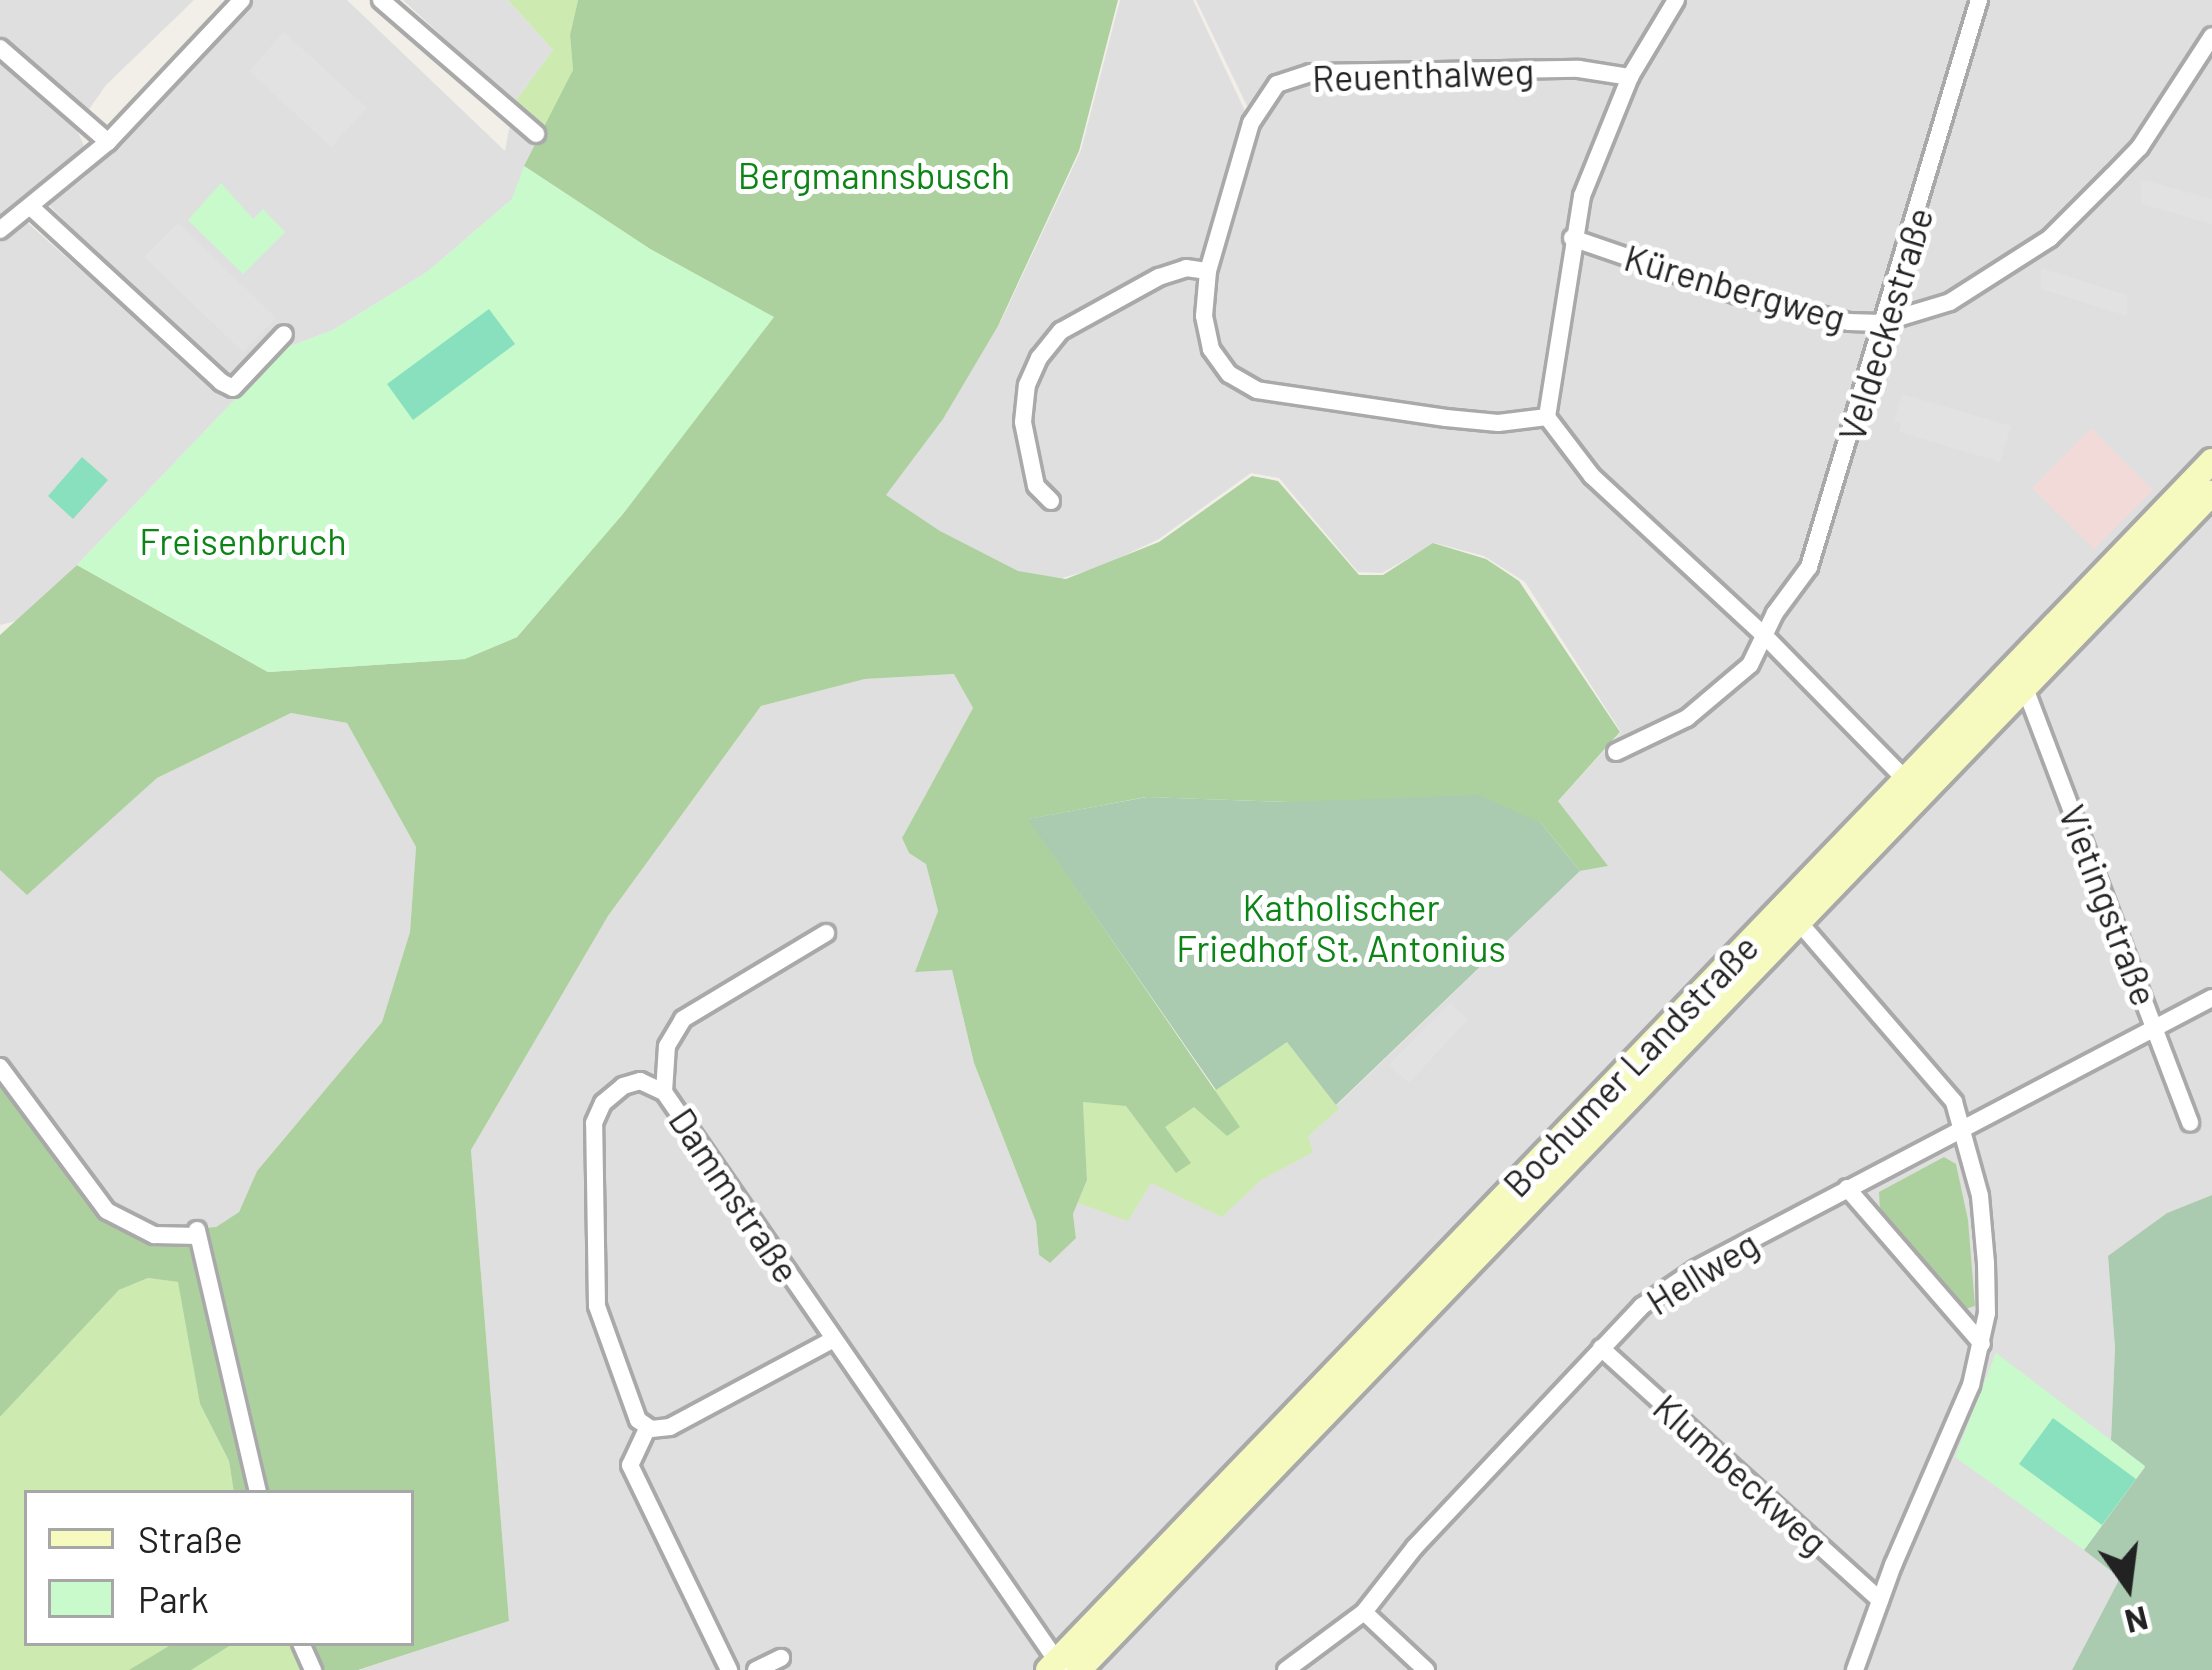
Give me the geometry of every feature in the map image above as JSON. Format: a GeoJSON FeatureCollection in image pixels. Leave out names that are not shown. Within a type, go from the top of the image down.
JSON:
{"type":"FeatureCollection","features":[{"type":"Feature","properties":{"kind":"main road","name":"Bochumer Landstraße"},"geometry":{"type":"LineString","coordinates":[[1791,914],[1905,779],[2212,461]]}},
{"type":"Feature","properties":{"kind":"main road","name":"Bochumer Landstraße"},"geometry":{"type":"LineString","coordinates":[[1062,1667],[1791,914],[2025,688],[2212,493]]}},
{"type":"Feature","properties":{"kind":"street"},"geometry":{"type":"LineString","coordinates":[[0,230],[108,142],[242,0]]}},
{"type":"Feature","properties":{"kind":"street"},"geometry":{"type":"LineString","coordinates":[[381,0],[536,134]]}},
{"type":"Feature","properties":{"kind":"street"},"geometry":{"type":"LineString","coordinates":[[1676,0],[1630,77],[1582,196],[1547,417],[1592,476],[1764,635],[1905,779]]}},
{"type":"Feature","properties":{"kind":"street","name":"Veldeckestraße"},"geometry":{"type":"LineString","coordinates":[[1616,752],[1687,718],[1750,665],[1775,613],[1796,591],[1819,542],[1979,0]]}},
{"type":"Feature","properties":{"kind":"street","name":"Kürenbergweg"},"geometry":{"type":"LineString","coordinates":[[1572,238],[1738,295],[1849,322],[1881,322],[1950,302],[2050,238],[2140,147],[2212,36]]}},
{"type":"Feature","properties":{"kind":"street"},"geometry":{"type":"LineString","coordinates":[[0,48],[108,142]]}},
{"type":"Feature","properties":{"kind":"street","name":"Reuenthalweg"},"geometry":{"type":"LineString","coordinates":[[1547,417],[1498,423],[1257,390],[1229,374],[1211,349],[1204,316],[1208,271],[1251,123],[1277,84],[1310,73],[1579,69],[1630,77]]}},
{"type":"Feature","properties":{"kind":"street"},"geometry":{"type":"LineString","coordinates":[[32,208],[220,382],[233,388],[284,334]]}},
{"type":"Feature","properties":{"kind":"street"},"geometry":{"type":"LineString","coordinates":[[1051,501],[1036,486],[1023,422],[1027,386],[1039,358],[1061,332],[1160,277],[1186,268],[1208,271]]}},
{"type":"Feature","properties":{"kind":"street","name":"Vietingstraße"},"geometry":{"type":"LineString","coordinates":[[2025,688],[2189,1123]]}},
{"type":"Feature","properties":{"kind":"street"},"geometry":{"type":"LineString","coordinates":[[1791,914],[1938,1078],[1963,1126],[1980,1196],[1986,1263],[1982,1344],[1971,1384],[1855,1670]]}},
{"type":"Feature","properties":{"kind":"street"},"geometry":{"type":"LineString","coordinates":[[664,1092],[667,1046],[683,1019],[826,933]]}},
{"type":"Feature","properties":{"kind":"street","name":"Hellweg"},"geometry":{"type":"LineString","coordinates":[[1286,1670],[1364,1612],[1415,1547],[1642,1306],[1696,1269],[2212,998]]}},
{"type":"Feature","properties":{"kind":"street"},"geometry":{"type":"LineString","coordinates":[[0,1067],[106,1211],[154,1235],[198,1234],[257,1490]]}},
{"type":"Feature","properties":{"kind":"street","name":"Dammstraße"},"geometry":{"type":"LineString","coordinates":[[647,1429],[632,1410],[600,1325],[594,1123],[603,1103],[623,1086],[640,1081],[664,1092],[1062,1667]]}},
{"type":"Feature","properties":{"kind":"street"},"geometry":{"type":"LineString","coordinates":[[1847,1188],[1982,1344]]}},
{"type":"Feature","properties":{"kind":"street"},"geometry":{"type":"LineString","coordinates":[[729,1670],[630,1465],[647,1429],[670,1427],[834,1339]]}},
{"type":"Feature","properties":{"kind":"street","name":"Klumbeckweg"},"geometry":{"type":"LineString","coordinates":[[1601,1348],[1880,1600]]}},
{"type":"Feature","properties":{"kind":"street"},"geometry":{"type":"LineString","coordinates":[[1364,1612],[1426,1670]]}},
{"type":"Feature","properties":{"kind":"street"},"geometry":{"type":"LineString","coordinates":[[756,1670],[781,1658]]}},
{"type":"Feature","properties":{"kind":"shaded area"},"geometry":{"type":"Polygon","coordinates":[[[0,0],[194,0],[106,85],[76,128],[84,146],[13,210],[214,388],[237,396],[49,205],[85,177],[253,0],[347,0],[505,151],[514,103],[543,136],[512,199],[427,272],[333,330],[283,349],[77,565],[16,621],[0,625],[0,0]]]}},
{"type":"Feature","properties":{"kind":"shaded area"},"geometry":{"type":"Polygon","coordinates":[[[403,0],[508,0],[553,50],[514,103],[403,0]]]}},
{"type":"Feature","properties":{"kind":"shaded area"},"geometry":{"type":"Polygon","coordinates":[[[1120,0],[1193,0],[1245,111],[1211,264],[1225,229],[1249,111],[1278,85],[1310,74],[1579,71],[1626,79],[1579,196],[1545,414],[1497,420],[1446,416],[1256,388],[1231,372],[1213,348],[1206,315],[1209,269],[1203,315],[1209,350],[1227,375],[1255,392],[1496,425],[1546,418],[1592,479],[1761,636],[1748,663],[1686,716],[1643,742],[1691,720],[1751,667],[1765,639],[1803,681],[1768,634],[1812,567],[1883,324],[1951,304],[2052,238],[2142,148],[2212,38],[2212,1195],[2167,1213],[2108,1257],[2115,1348],[2111,1439],[2145,1466],[2084,1549],[2120,1578],[2072,1670],[359,1670],[509,1621],[471,1150],[608,916],[761,706],[865,679],[955,674],[973,708],[902,838],[909,853],[926,863],[938,911],[916,971],[952,970],[974,1063],[1036,1222],[1039,1255],[1050,1263],[1076,1237],[1073,1214],[1087,1180],[1083,1102],[1126,1105],[1176,1172],[1190,1163],[1164,1128],[1194,1107],[1227,1136],[1240,1126],[1216,1090],[1287,1041],[1337,1105],[1580,871],[1607,866],[1558,801],[1621,732],[1525,582],[1484,556],[1435,543],[1382,573],[1358,572],[1279,478],[1251,473],[1159,539],[1098,568],[1062,578],[1016,573],[939,534],[884,496],[943,417],[1002,319],[1081,150],[1120,0]]]}},
{"type":"Feature","properties":{"kind":"shaded area"},"geometry":{"type":"Polygon","coordinates":[[[1196,0],[2212,0],[2212,34],[2138,146],[2052,234],[1949,300],[1879,320],[1793,308],[1574,237],[1628,74],[1276,81],[1247,106],[1196,0]]]}},
{"type":"Feature","properties":{"kind":"shaded area"},"geometry":{"type":"Polygon","coordinates":[[[284,32],[367,108],[331,147],[249,71],[284,32]]]}},
{"type":"Feature","properties":{"kind":"shaded area"},"geometry":{"type":"Polygon","coordinates":[[[2140,179],[2212,199],[2212,224],[2142,204],[2140,179]]]}},
{"type":"Feature","properties":{"kind":"shaded area"},"geometry":{"type":"Polygon","coordinates":[[[178,223],[276,318],[243,352],[144,257],[178,223]]]}},
{"type":"Feature","properties":{"kind":"shaded area"},"geometry":{"type":"Polygon","coordinates":[[[1573,239],[1654,269],[1878,324],[1808,565],[1763,632],[1597,476],[1550,415],[1573,239]]]}},
{"type":"Feature","properties":{"kind":"shaded area"},"geometry":{"type":"Polygon","coordinates":[[[2041,268],[2127,295],[2127,316],[2041,289],[2041,268]]]}},
{"type":"Feature","properties":{"kind":"shaded area"},"geometry":{"type":"Polygon","coordinates":[[[1902,394],[2011,426],[2000,462],[1899,432],[1901,423],[1894,421],[1902,394]]]}},
{"type":"Feature","properties":{"kind":"shaded area"},"geometry":{"type":"Polygon","coordinates":[[[2091,428],[2153,490],[2094,549],[2032,488],[2091,428]]]}},
{"type":"Feature","properties":{"kind":"shaded area"},"geometry":{"type":"Polygon","coordinates":[[[291,713],[347,723],[416,847],[410,932],[382,1022],[257,1171],[239,1212],[216,1227],[177,1230],[127,1216],[111,1203],[0,1055],[0,870],[27,894],[157,778],[291,713]]]}},
{"type":"Feature","properties":{"kind":"shaded area"},"geometry":{"type":"Polygon","coordinates":[[[1450,1003],[1468,1019],[1409,1083],[1389,1065],[1450,1003]]]}},
{"type":"Feature","properties":{"kind":"green space"},"geometry":{"type":"Polygon","coordinates":[[[508,0],[578,0],[570,35],[573,70],[543,136],[514,103],[553,50],[508,0]]]}},
{"type":"Feature","properties":{"kind":"green space","name":"Bergmannsbusch"},"geometry":{"type":"Polygon","coordinates":[[[578,0],[1118,0],[1079,151],[998,326],[943,419],[886,495],[940,531],[1018,571],[1066,579],[1159,542],[1252,476],[1278,481],[1359,575],[1383,575],[1433,543],[1486,559],[1519,581],[1620,732],[1558,801],[1608,866],[1580,871],[1541,823],[1288,802],[1146,797],[1029,819],[1240,1127],[1227,1136],[1194,1107],[1165,1127],[1191,1163],[1176,1173],[1126,1106],[1083,1102],[1087,1180],[1073,1214],[1076,1238],[1050,1263],[1039,1255],[1036,1222],[974,1063],[952,970],[915,972],[938,911],[926,864],[909,853],[902,838],[973,708],[954,674],[865,679],[761,706],[608,916],[471,1150],[509,1621],[358,1670],[305,1670],[293,1646],[414,1646],[414,1490],[234,1490],[229,1461],[200,1404],[178,1282],[148,1278],[119,1290],[0,1417],[0,1055],[111,1203],[127,1216],[177,1230],[216,1227],[239,1212],[257,1171],[382,1022],[410,932],[416,847],[347,723],[291,713],[157,778],[27,895],[0,870],[0,635],[77,565],[268,672],[464,659],[517,637],[623,513],[773,317],[650,249],[524,166],[573,70],[570,35],[578,0]]]}},
{"type":"Feature","properties":{"kind":"green space","name":"Freisenbruch"},"geometry":{"type":"Polygon","coordinates":[[[524,166],[650,249],[774,317],[623,514],[517,637],[465,659],[268,672],[77,565],[283,349],[333,330],[427,272],[512,199],[524,166]]]}},
{"type":"Feature","properties":{"kind":"green space"},"geometry":{"type":"Polygon","coordinates":[[[221,183],[253,219],[263,209],[285,232],[243,274],[188,220],[221,183]]]}},
{"type":"Feature","properties":{"kind":"green space"},"geometry":{"type":"Polygon","coordinates":[[[489,309],[515,344],[413,420],[387,384],[489,309]]]}},
{"type":"Feature","properties":{"kind":"green space"},"geometry":{"type":"Polygon","coordinates":[[[82,457],[108,480],[73,519],[48,496],[82,457]]]}},
{"type":"Feature","properties":{"kind":"green space","name":"Katholischer Friedhof St. Antonius"},"geometry":{"type":"Polygon","coordinates":[[[1479,795],[1541,823],[1580,871],[1336,1105],[1287,1042],[1216,1090],[1028,819],[1147,797],[1288,802],[1479,795]]]}},
{"type":"Feature","properties":{"kind":"green space"},"geometry":{"type":"Polygon","coordinates":[[[1287,1041],[1339,1109],[1308,1136],[1313,1152],[1261,1180],[1222,1217],[1151,1183],[1128,1221],[1078,1203],[1087,1180],[1083,1102],[1126,1105],[1148,1136],[1287,1041]]]}},
{"type":"Feature","properties":{"kind":"green space"},"geometry":{"type":"Polygon","coordinates":[[[1944,1157],[1956,1164],[1968,1220],[1975,1306],[1962,1310],[1880,1211],[1879,1192],[1944,1157]]]}},
{"type":"Feature","properties":{"kind":"green space"},"geometry":{"type":"Polygon","coordinates":[[[2212,1195],[2212,1670],[2072,1670],[2120,1578],[2084,1550],[2145,1467],[2111,1440],[2115,1348],[2108,1256],[2167,1213],[2212,1195]]]}},
{"type":"Feature","properties":{"kind":"green space"},"geometry":{"type":"Polygon","coordinates":[[[148,1278],[179,1282],[200,1404],[229,1461],[234,1490],[24,1490],[24,1646],[293,1646],[305,1670],[0,1670],[0,1417],[119,1290],[148,1278]]]}},
{"type":"Feature","properties":{"kind":"green space"},"geometry":{"type":"Polygon","coordinates":[[[1996,1353],[2145,1466],[2084,1550],[1955,1457],[1996,1353]]]}},
{"type":"Feature","properties":{"kind":"green space"},"geometry":{"type":"Polygon","coordinates":[[[2053,1418],[2136,1479],[2102,1525],[2019,1464],[2053,1418]]]}},
{"type":"Feature","properties":{"kind":"green space"},"geometry":{"type":"Polygon","coordinates":[[[169,1646],[229,1646],[191,1670],[129,1670],[169,1646]]]}}]}
